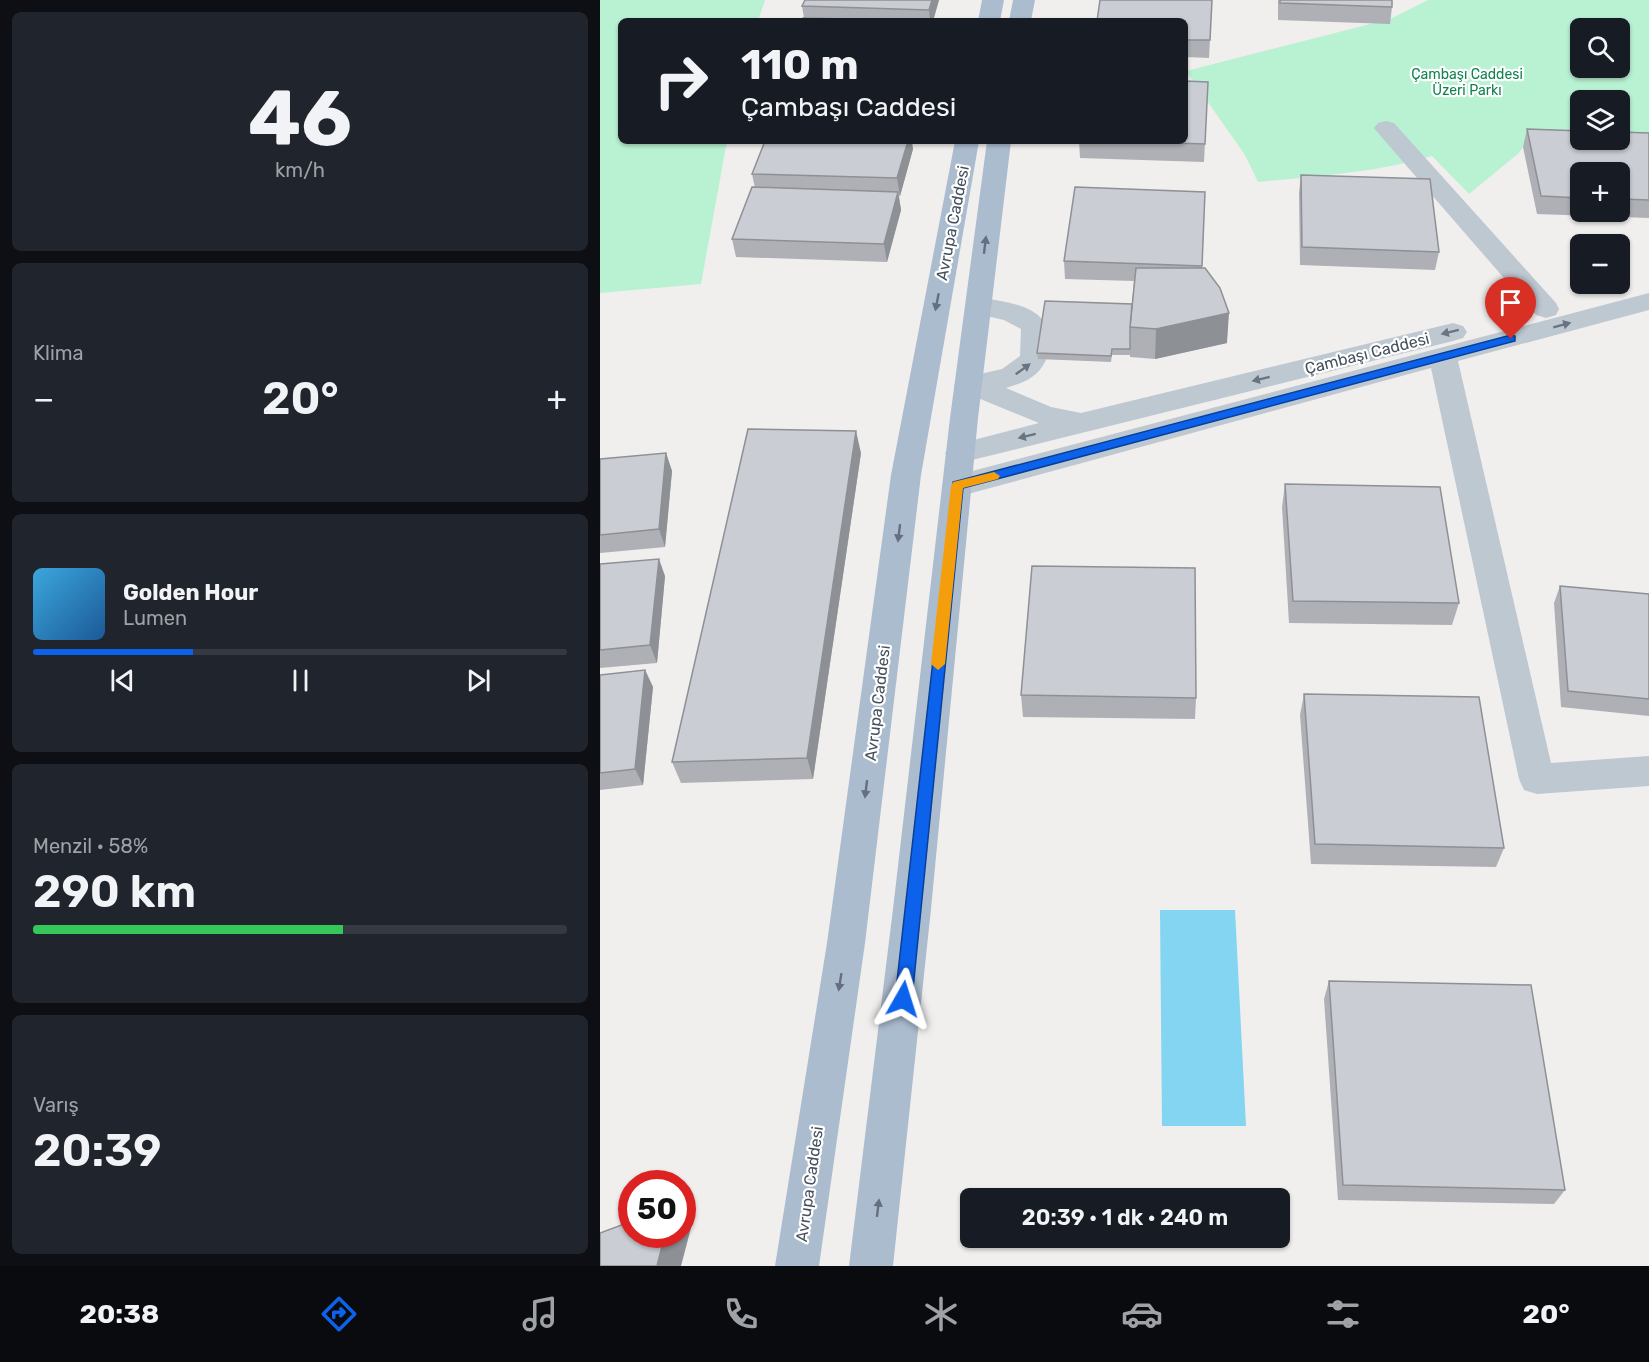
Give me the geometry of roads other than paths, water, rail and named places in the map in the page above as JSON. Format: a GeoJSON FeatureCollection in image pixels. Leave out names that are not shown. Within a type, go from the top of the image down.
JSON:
{"type":"FeatureCollection","features":[{"type":"Feature","properties":{"kind":"main road"},"geometry":{"type":"LineString","coordinates":[[990,18],[993,0]]}},
{"type":"Feature","properties":{"kind":"main road"},"geometry":{"type":"LineString","coordinates":[[1021,18],[1024,0]]}},
{"type":"Feature","properties":{"kind":"main road","name":"Avrupa Caddesi"},"geometry":{"type":"LineString","coordinates":[[797,1266],[846,943],[906,475],[966,144]]}},
{"type":"Feature","properties":{"kind":"main road","name":"Avrupa Caddesi"},"geometry":{"type":"LineString","coordinates":[[872,1266],[903,999],[958,469],[979,306],[984,243],[999,144]]}},
{"type":"Feature","properties":{"kind":"main road"},"geometry":{"type":"LineString","coordinates":[[906,475],[922,483],[939,487],[958,469]]}},
{"type":"Feature","properties":{"kind":"street"},"geometry":{"type":"LineString","coordinates":[[1386,128],[1546,309]]}},
{"type":"Feature","properties":{"kind":"street","name":"Çambaşı Caddesi"},"geometry":{"type":"LineString","coordinates":[[958,469],[1084,423],[1546,309],[1649,280]]}},
{"type":"Feature","properties":{"kind":"street","name":"Çambaşı Caddesi"},"geometry":{"type":"LineString","coordinates":[[958,469],[1443,358],[1649,301]]}},
{"type":"Feature","properties":{"kind":"street"},"geometry":{"type":"LineString","coordinates":[[968,386],[1005,380],[1031,363],[1036,356],[1036,332],[1031,323],[1015,315],[979,306]]}},
{"type":"Feature","properties":{"kind":"street"},"geometry":{"type":"LineString","coordinates":[[1443,358],[1537,779],[1649,771]]}},
{"type":"Feature","properties":{"kind":"street"},"geometry":{"type":"LineString","coordinates":[[968,386],[983,389],[1044,415],[1084,423]]}},
{"type":"Feature","properties":{"kind":"water"},"geometry":{"type":"Polygon","coordinates":[[[1160,910],[1235,910],[1246,1126],[1162,1126],[1160,910]]]}},
{"type":"Feature","properties":{"kind":"park label","name":"Çambaşı Caddesi Üzeri Parkı"},"geometry":{"type":"Point","coordinates":[1467,82]}}]}
